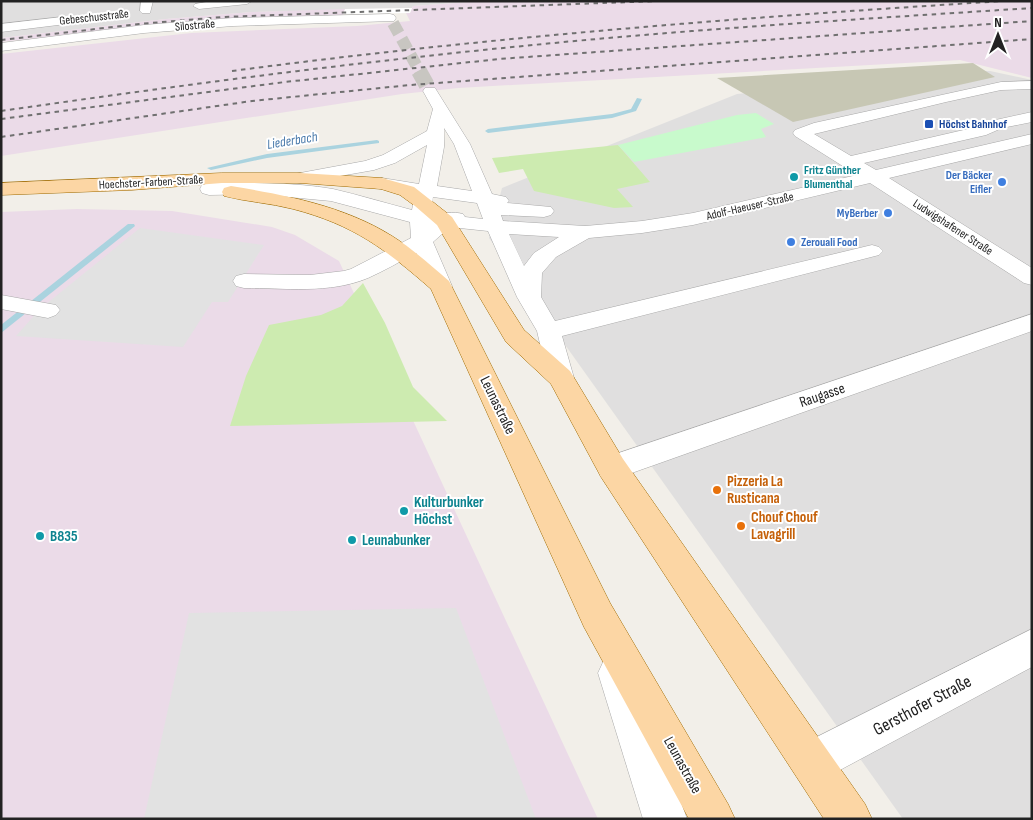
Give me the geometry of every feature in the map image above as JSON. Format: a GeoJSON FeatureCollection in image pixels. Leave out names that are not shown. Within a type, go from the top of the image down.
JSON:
{"type":"FeatureCollection","features":[{"type":"Feature","properties":{"kind":"main road","name":"Hoechster-Farben-Straße"},"geometry":{"type":"LineString","coordinates":[[1,189],[132,184],[222,178],[300,178],[382,184],[407,191],[423,203]]}},
{"type":"Feature","properties":{"kind":"main road","name":"Leunastraße"},"geometry":{"type":"LineString","coordinates":[[132,184],[209,189],[262,196],[317,210],[354,225],[402,252],[441,286],[598,615],[713,819]]}},
{"type":"Feature","properties":{"kind":"main road"},"geometry":{"type":"LineString","coordinates":[[445,221],[515,336],[561,378],[612,468],[850,819]]}},
{"type":"Feature","properties":{"kind":"street"},"geometry":{"type":"LineString","coordinates":[[183,8],[247,1]]}},
{"type":"Feature","properties":{"kind":"street","name":"Silostraße"},"geometry":{"type":"LineString","coordinates":[[1,47],[144,30],[233,22],[390,17]]}},
{"type":"Feature","properties":{"kind":"street","name":"Gebeschusstraße"},"geometry":{"type":"LineString","coordinates":[[1,28],[79,19]]}},
{"type":"Feature","properties":{"kind":"street","name":"Ludwigshafener Straße"},"geometry":{"type":"LineString","coordinates":[[1032,86],[1001,86],[946,97],[894,111],[820,126],[801,133],[1032,278]]}},
{"type":"Feature","properties":{"kind":"street"},"geometry":{"type":"LineString","coordinates":[[430,91],[462,144],[489,211],[529,297],[549,330],[561,378]]}},
{"type":"Feature","properties":{"kind":"street"},"geometry":{"type":"LineString","coordinates":[[440,110],[435,134],[435,147],[423,203],[422,240],[441,286]]}},
{"type":"Feature","properties":{"kind":"street"},"geometry":{"type":"LineString","coordinates":[[847,162],[978,132],[997,124],[1032,117]]}},
{"type":"Feature","properties":{"kind":"street","name":"Hoechster-Farben-Straße"},"geometry":{"type":"LineString","coordinates":[[300,178],[375,164],[403,153],[435,134]]}},
{"type":"Feature","properties":{"kind":"street","name":"Adolf-Haeuser-Straße"},"geometry":{"type":"LineString","coordinates":[[489,211],[585,232],[642,227],[693,218],[873,178],[1032,139]]}},
{"type":"Feature","properties":{"kind":"street","name":"Hoechster-Farben-Straße"},"geometry":{"type":"LineString","coordinates":[[209,189],[257,188],[489,211]]}},
{"type":"Feature","properties":{"kind":"street","name":"Adolf-Haeuser-Straße"},"geometry":{"type":"LineString","coordinates":[[423,203],[445,221],[489,211],[544,210],[642,227]]}},
{"type":"Feature","properties":{"kind":"street"},"geometry":{"type":"LineString","coordinates":[[244,281],[310,282],[344,278],[359,274],[422,240],[445,221]]}},
{"type":"Feature","properties":{"kind":"street","name":"Adolf-Haeuser-Straße"},"geometry":{"type":"LineString","coordinates":[[529,297],[531,271],[541,259],[562,243],[585,232]]}},
{"type":"Feature","properties":{"kind":"street"},"geometry":{"type":"LineString","coordinates":[[549,330],[872,252]]}},
{"type":"Feature","properties":{"kind":"street"},"geometry":{"type":"LineString","coordinates":[[6,303],[48,310]]}},
{"type":"Feature","properties":{"kind":"street","name":"Raugasse"},"geometry":{"type":"LineString","coordinates":[[612,468],[1032,322]]}},
{"type":"Feature","properties":{"kind":"street"},"geometry":{"type":"LineString","coordinates":[[598,615],[665,819]]}},
{"type":"Feature","properties":{"kind":"street","name":"Gersthofer Straße"},"geometry":{"type":"LineString","coordinates":[[812,762],[1032,647]]}},
{"type":"Feature","properties":{"kind":"shaded area"},"geometry":{"type":"Polygon","coordinates":[[[1,1],[484,1],[413,6],[412,8],[252,12],[166,19],[1,38],[1,1]]]}},
{"type":"Feature","properties":{"kind":"shaded area"},"geometry":{"type":"Polygon","coordinates":[[[484,1],[1032,1],[1032,78],[960,60],[458,88],[402,94],[1,156],[1,54],[191,33],[357,26],[410,21],[406,13],[410,13],[413,6],[484,1]]]}},
{"type":"Feature","properties":{"kind":"shaded area"},"geometry":{"type":"Polygon","coordinates":[[[345,9],[343,15],[256,17],[176,22],[1,42],[1,38],[166,19],[252,12],[345,9]]]}},
{"type":"Feature","properties":{"kind":"shaded area"},"geometry":{"type":"Polygon","coordinates":[[[973,63],[995,77],[793,122],[717,78],[973,63]]]}},
{"type":"Feature","properties":{"kind":"shaded area"},"geometry":{"type":"Polygon","coordinates":[[[955,71],[990,71],[1032,80],[1032,819],[903,819],[489,238],[502,188],[737,94],[955,71]]]}},
{"type":"Feature","properties":{"kind":"shaded area"},"geometry":{"type":"Polygon","coordinates":[[[77,209],[172,211],[272,227],[295,235],[339,261],[598,819],[1,819],[1,212],[77,209]]]}},
{"type":"Feature","properties":{"kind":"shaded area"},"geometry":{"type":"Polygon","coordinates":[[[140,228],[264,245],[228,302],[212,302],[183,347],[16,336],[40,309],[140,228]]]}},
{"type":"Feature","properties":{"kind":"shaded area"},"geometry":{"type":"Polygon","coordinates":[[[456,608],[536,819],[144,819],[189,613],[456,608]]]}},
{"type":"Feature","properties":{"kind":"green space"},"geometry":{"type":"Polygon","coordinates":[[[756,113],[774,124],[761,129],[766,137],[634,162],[618,145],[737,115],[756,113]]]}},
{"type":"Feature","properties":{"kind":"green space"},"geometry":{"type":"Polygon","coordinates":[[[618,145],[650,182],[617,189],[633,207],[614,208],[534,191],[523,169],[499,173],[492,158],[618,145]]]}},
{"type":"Feature","properties":{"kind":"green space"},"geometry":{"type":"Polygon","coordinates":[[[363,283],[385,323],[413,387],[447,421],[230,426],[246,376],[269,325],[321,315],[342,306],[363,283]]]}},
{"type":"Feature","properties":{"kind":"pier"},"geometry":{"type":"Polygon","coordinates":[[[412,8],[410,13],[343,14],[345,9],[412,8]]]}},
{"type":"Feature","properties":{"kind":"waterway","name":"Liederbach"},"geometry":{"type":"LineString","coordinates":[[488,131],[612,116],[634,110],[639,99]]}},
{"type":"Feature","properties":{"kind":"waterway","name":"Liederbach"},"geometry":{"type":"LineString","coordinates":[[211,168],[267,156],[377,142]]}},
{"type":"Feature","properties":{"kind":"waterway","name":"Liederbach"},"geometry":{"type":"LineString","coordinates":[[1,330],[131,226]]}},
{"type":"Feature","properties":{"kind":"tunnel"},"geometry":{"type":"LineString","coordinates":[[393,23],[420,72]]}},
{"type":"Feature","properties":{"kind":"tunnel"},"geometry":{"type":"LineString","coordinates":[[419,71],[430,91]]}},
{"type":"Feature","properties":{"kind":"railway"},"geometry":{"type":"LineString","coordinates":[[1,40],[139,24],[222,17],[658,1]]}},
{"type":"Feature","properties":{"kind":"railway"},"geometry":{"type":"LineString","coordinates":[[232,71],[425,48],[618,29],[1004,1]]}},
{"type":"Feature","properties":{"kind":"railway"},"geometry":{"type":"LineString","coordinates":[[1,111],[262,76],[523,46],[713,29],[1032,8]]}},
{"type":"Feature","properties":{"kind":"railway"},"geometry":{"type":"LineString","coordinates":[[1,119],[285,82],[499,59],[1032,21]]}},
{"type":"Feature","properties":{"kind":"railway"},"geometry":{"type":"LineString","coordinates":[[1,137],[252,101],[410,85],[1032,39]]}},
{"type":"Feature","properties":{"kind":"place","name":"Höchst Bahnhof"},"geometry":{"type":"Point","coordinates":[929,124]}},
{"type":"Feature","properties":{"kind":"place","name":"Fritz Günther Blumenthal"},"geometry":{"type":"Point","coordinates":[794,177]}},
{"type":"Feature","properties":{"kind":"place","name":"Der Bäcker Eifler"},"geometry":{"type":"Point","coordinates":[1002,182]}},
{"type":"Feature","properties":{"kind":"place","name":"MyBerber"},"geometry":{"type":"Point","coordinates":[888,213]}},
{"type":"Feature","properties":{"kind":"place","name":"Zerouali Food"},"geometry":{"type":"Point","coordinates":[791,242]}},
{"type":"Feature","properties":{"kind":"place","name":"Pizzeria La Rusticana"},"geometry":{"type":"Point","coordinates":[717,490]}},
{"type":"Feature","properties":{"kind":"place","name":"Kulturbunker Höchst"},"geometry":{"type":"Point","coordinates":[404,511]}},
{"type":"Feature","properties":{"kind":"place","name":"Chouf Chouf Lavagrill"},"geometry":{"type":"Point","coordinates":[741,526]}},
{"type":"Feature","properties":{"kind":"place","name":"B835"},"geometry":{"type":"Point","coordinates":[40,536]}},
{"type":"Feature","properties":{"kind":"place","name":"Leunabunker"},"geometry":{"type":"Point","coordinates":[352,540]}}]}
